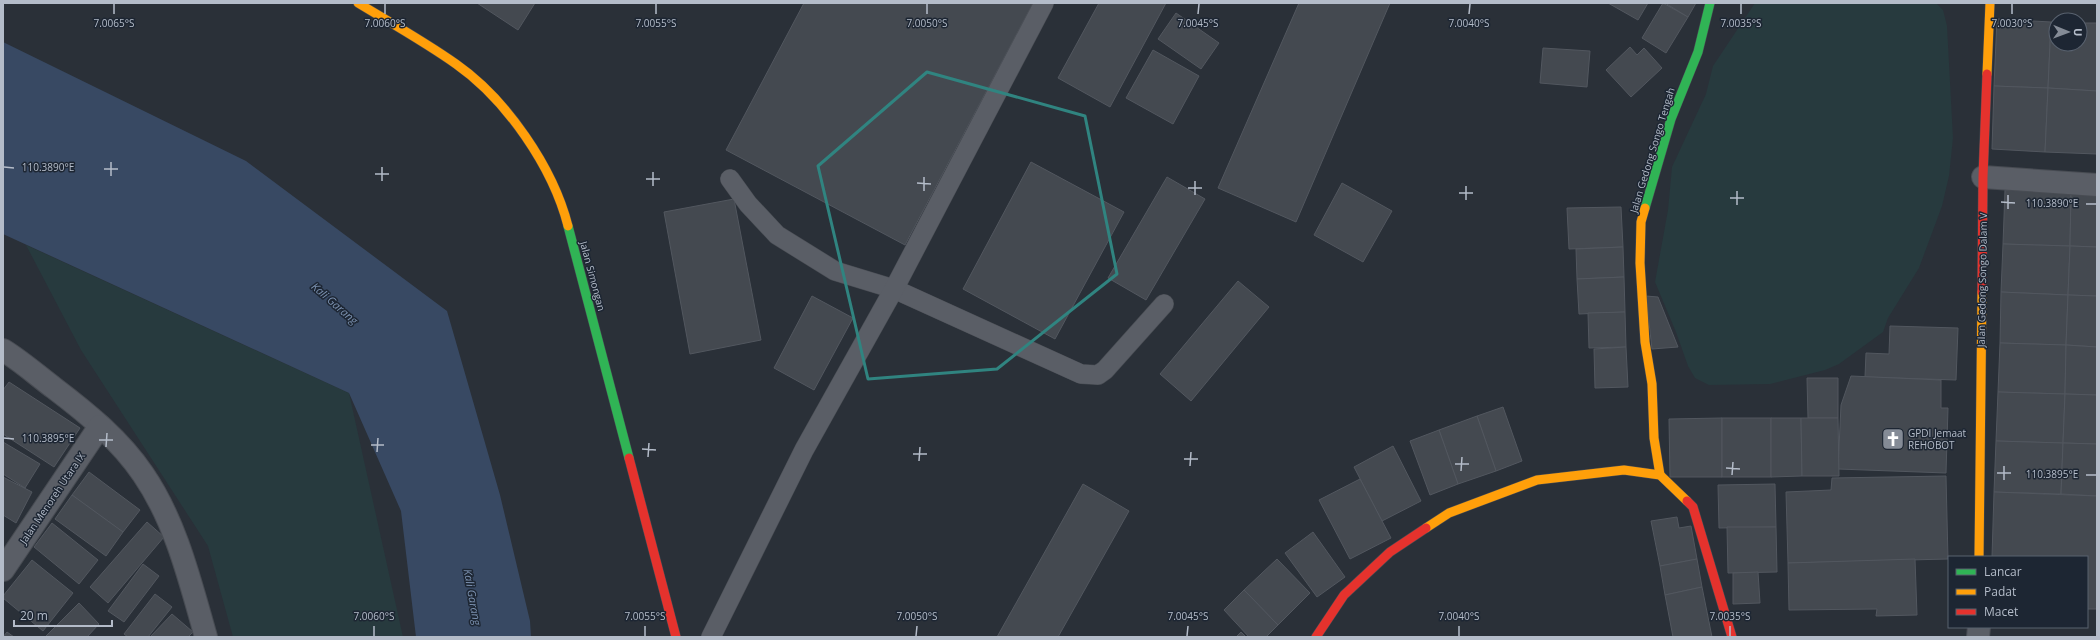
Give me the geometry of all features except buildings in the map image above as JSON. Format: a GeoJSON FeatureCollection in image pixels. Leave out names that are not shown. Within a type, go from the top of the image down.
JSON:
{"type":"FeatureCollection","features":[{"type":"Feature","properties":{"kind":"street","name":"Jalan Simongan"},"geometry":{"type":"LineString","coordinates":[[358,3],[457,64],[492,94],[538,155],[563,206],[676,637]]}},
{"type":"Feature","properties":{"kind":"street","name":"Jalan Gedong Songo Tengah"},"geometry":{"type":"LineString","coordinates":[[1660,475],[1654,438],[1652,384],[1645,342],[1640,263],[1641,222],[1672,119],[1698,52],[1710,3]]}},
{"type":"Feature","properties":{"kind":"street","name":"Jalan Gedong Songo Dalam V"},"geometry":{"type":"LineString","coordinates":[[1979,556],[1983,176],[1990,3]]}},
{"type":"Feature","properties":{"kind":"street"},"geometry":{"type":"LineString","coordinates":[[1983,176],[2097,185]]}},
{"type":"Feature","properties":{"kind":"street"},"geometry":{"type":"LineString","coordinates":[[3,350],[85,411],[119,444],[143,474],[164,510],[187,568],[206,637]]}},
{"type":"Feature","properties":{"kind":"street","name":"Jalan Menoreh Utara IX"},"geometry":{"type":"LineString","coordinates":[[4,565],[100,426]]}},
{"type":"Feature","properties":{"kind":"street"},"geometry":{"type":"LineString","coordinates":[[1316,637],[1344,595],[1390,552],[1449,513],[1537,480],[1624,470],[1660,475],[1693,507],[1732,637]]}},
{"type":"Feature","properties":{"kind":"lane"},"geometry":{"type":"LineString","coordinates":[[711,637],[804,450],[894,289],[1044,3]]}},
{"type":"Feature","properties":{"kind":"lane"},"geometry":{"type":"LineString","coordinates":[[730,178],[748,204],[777,235],[835,271],[894,289],[1074,371],[1090,376],[1098,375],[1105,370],[1164,304]]}},
{"type":"Feature","properties":{"kind":"highlighted area"},"geometry":{"type":"Polygon","coordinates":[[[927,72],[1085,116],[1117,274],[997,369],[868,379],[818,166],[927,72]]]}},
{"type":"Feature","properties":{"kind":"green space"},"geometry":{"type":"Polygon","coordinates":[[[1755,3],[1936,3],[1943,10],[1947,26],[1953,138],[1949,176],[1942,206],[1919,268],[1888,318],[1883,332],[1839,364],[1825,370],[1770,384],[1709,385],[1695,378],[1688,366],[1676,332],[1655,282],[1668,210],[1672,167],[1706,94],[1713,66],[1755,3]]]}},
{"type":"Feature","properties":{"kind":"green space"},"geometry":{"type":"Polygon","coordinates":[[[26,245],[349,393],[403,637],[233,637],[208,546],[81,350],[26,245]]]}},
{"type":"Feature","properties":{"kind":"water","name":"Kali Garang"},"geometry":{"type":"Polygon","coordinates":[[[3,42],[246,161],[447,311],[500,495],[530,621],[531,637],[416,637],[401,511],[349,393],[3,234],[3,42]]]}},
{"type":"Feature","properties":{"kind":"traffic: fast"},"geometry":{"type":"LineString","coordinates":[[1645,208],[1671,119],[1698,52],[1710,3]]}},
{"type":"Feature","properties":{"kind":"traffic: fast"},"geometry":{"type":"LineString","coordinates":[[568,226],[629,458]]}},
{"type":"Feature","properties":{"kind":"traffic: slow"},"geometry":{"type":"LineString","coordinates":[[358,3],[456,64],[475,79],[492,96],[525,136],[539,158],[561,204],[568,226]]}},
{"type":"Feature","properties":{"kind":"traffic: slow"},"geometry":{"type":"LineString","coordinates":[[1987,74],[1990,3]]}},
{"type":"Feature","properties":{"kind":"traffic: slow"},"geometry":{"type":"LineString","coordinates":[[1645,208],[1641,222],[1640,263],[1645,342],[1652,384],[1654,438],[1660,475]]}},
{"type":"Feature","properties":{"kind":"traffic: slow"},"geometry":{"type":"LineString","coordinates":[[1979,556],[1982,292]]}},
{"type":"Feature","properties":{"kind":"traffic: slow"},"geometry":{"type":"LineString","coordinates":[[1426,528],[1449,513],[1537,480],[1624,470],[1660,475],[1687,501]]}},
{"type":"Feature","properties":{"kind":"traffic: jam"},"geometry":{"type":"LineString","coordinates":[[1982,292],[1983,177],[1987,74]]}},
{"type":"Feature","properties":{"kind":"traffic: jam"},"geometry":{"type":"LineString","coordinates":[[629,458],[676,637]]}},
{"type":"Feature","properties":{"kind":"traffic: jam"},"geometry":{"type":"LineString","coordinates":[[1687,501],[1693,507],[1732,637]]}},
{"type":"Feature","properties":{"kind":"traffic: jam"},"geometry":{"type":"LineString","coordinates":[[1316,637],[1344,595],[1390,552],[1426,528]]}},
{"type":"Feature","properties":{"kind":"place","name":"GPDI Jemaat REHOBOT"},"geometry":{"type":"Point","coordinates":[1893,439]}}]}
